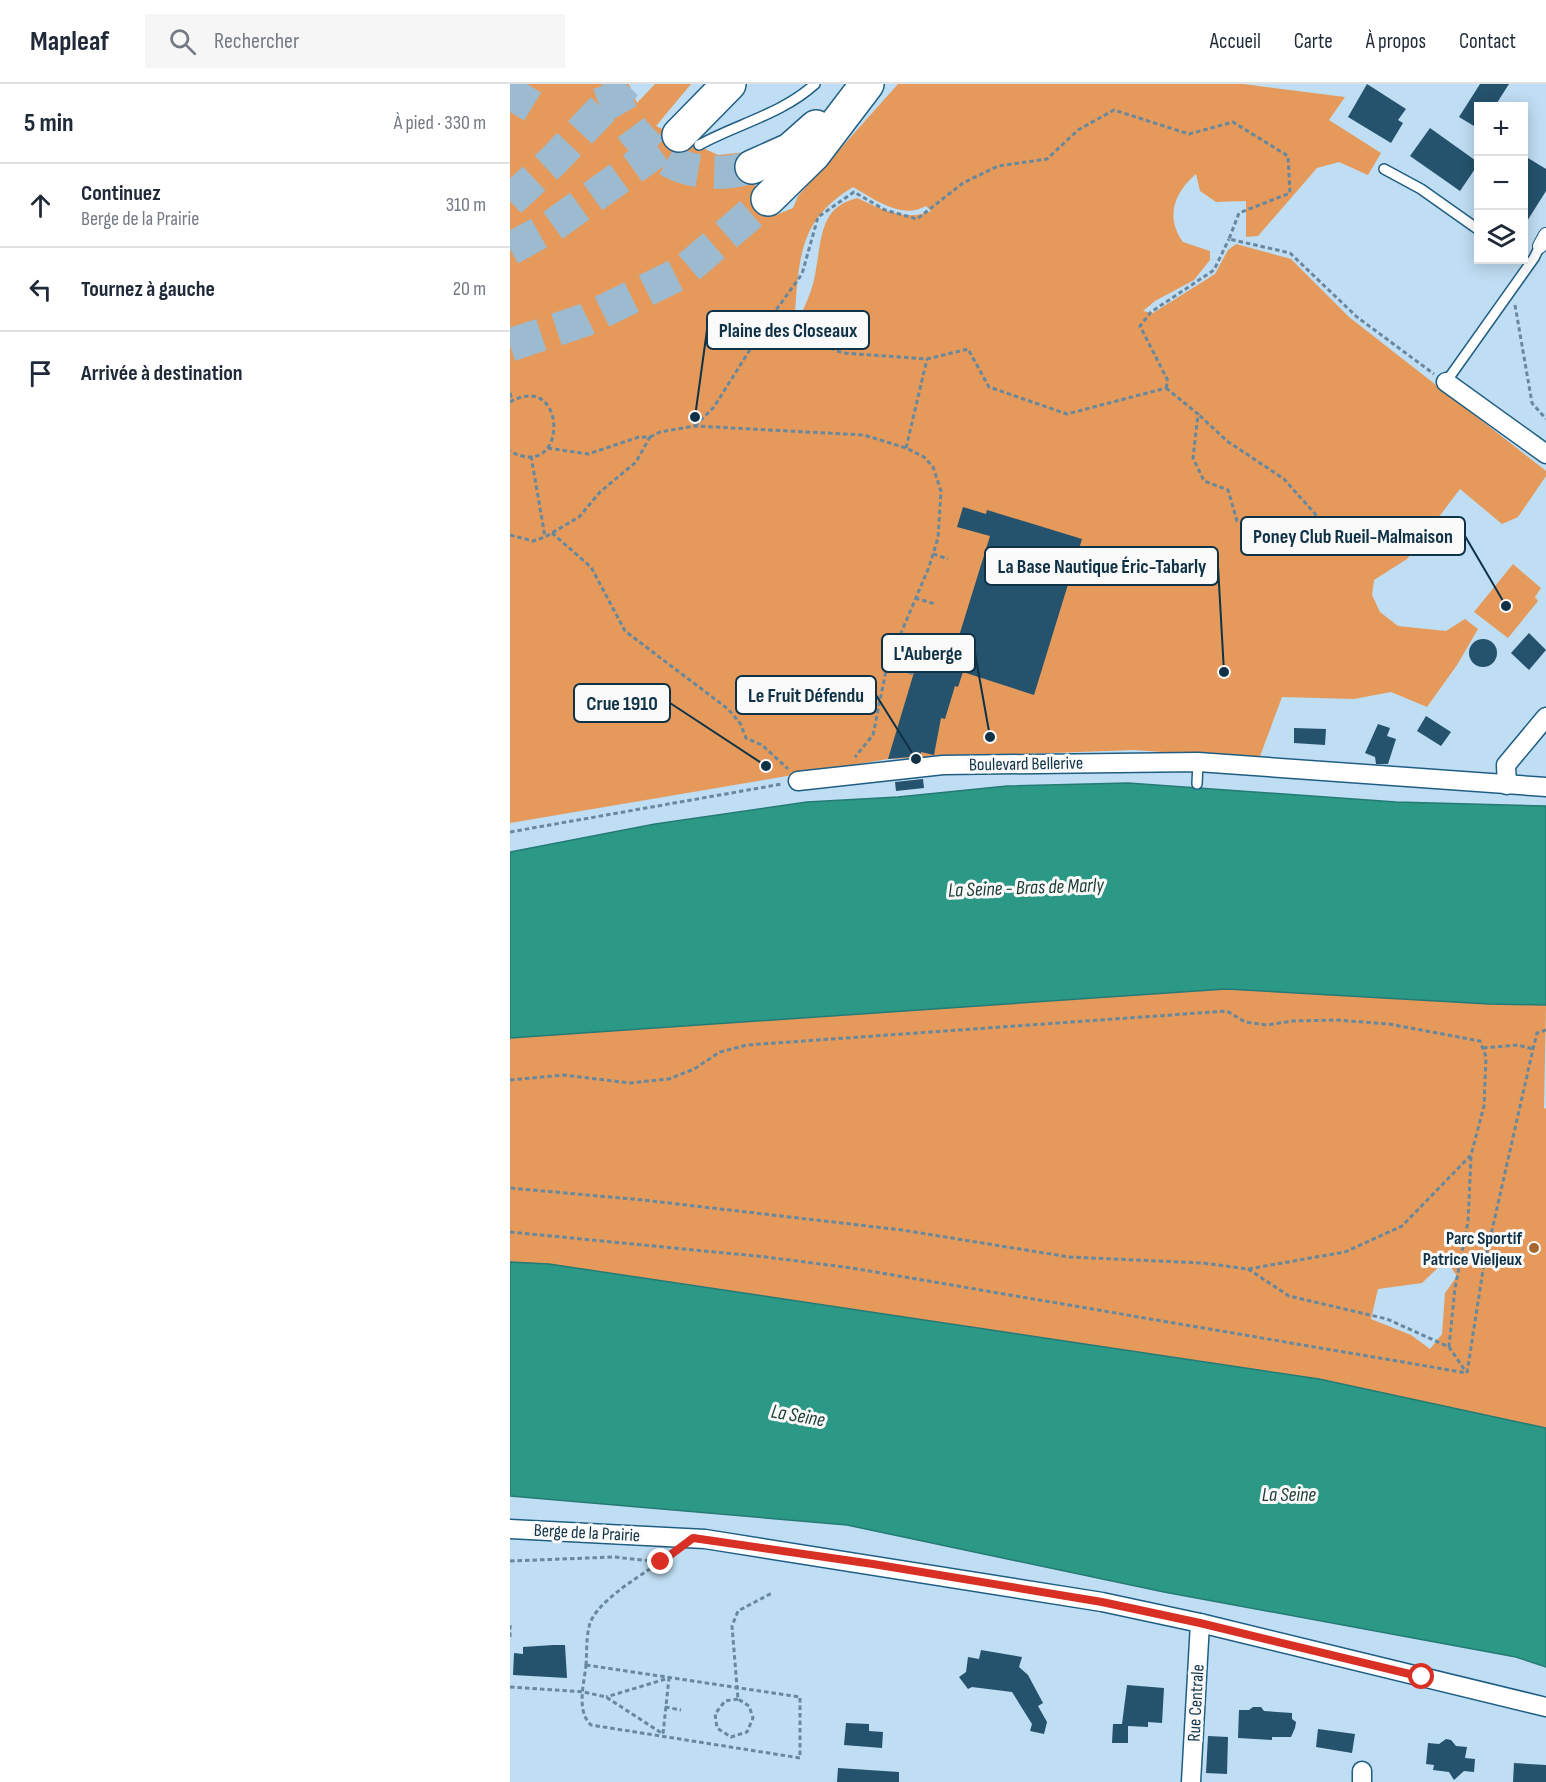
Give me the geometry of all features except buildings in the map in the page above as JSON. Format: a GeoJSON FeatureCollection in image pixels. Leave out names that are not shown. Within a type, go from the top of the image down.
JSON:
{"type":"FeatureCollection","features":[{"type":"Feature","properties":{"kind":"highway"},"geometry":{"type":"LineString","coordinates":[[689,140],[729,84]]}},
{"type":"Feature","properties":{"kind":"highway"},"geometry":{"type":"LineString","coordinates":[[752,167],[790,150],[811,133],[851,84]]}},
{"type":"Feature","properties":{"kind":"highway"},"geometry":{"type":"LineString","coordinates":[[768,199],[829,136],[867,84]]}},
{"type":"Feature","properties":{"kind":"street"},"geometry":{"type":"LineString","coordinates":[[1446,382],[1546,454]]}},
{"type":"Feature","properties":{"kind":"street"},"geometry":{"type":"LineString","coordinates":[[1507,785],[1506,765],[1546,717]]}},
{"type":"Feature","properties":{"kind":"street","name":"Boulevard Bellerive"},"geometry":{"type":"LineString","coordinates":[[798,781],[943,765],[1198,762],[1546,787]]}},
{"type":"Feature","properties":{"kind":"street","name":"Berge de la Prairie"},"geometry":{"type":"LineString","coordinates":[[510,1529],[693,1538],[884,1565],[1102,1602],[1200,1623],[1546,1707]]}},
{"type":"Feature","properties":{"kind":"street","name":"Rue Centrale"},"geometry":{"type":"LineString","coordinates":[[1191,1782],[1200,1623]]}},
{"type":"Feature","properties":{"kind":"lane"},"geometry":{"type":"LineString","coordinates":[[689,140],[724,131],[787,105],[815,84]]}},
{"type":"Feature","properties":{"kind":"lane"},"geometry":{"type":"LineString","coordinates":[[1384,169],[1421,189],[1474,226]]}},
{"type":"Feature","properties":{"kind":"lane"},"geometry":{"type":"LineString","coordinates":[[1446,382],[1512,290],[1543,241]]}},
{"type":"Feature","properties":{"kind":"lane"},"geometry":{"type":"LineString","coordinates":[[1197,784],[1198,762]]}},
{"type":"Feature","properties":{"kind":"path"},"geometry":{"type":"LineString","coordinates":[[695,426],[714,407],[766,324],[802,274],[818,217],[843,196],[854,192],[885,210],[917,219],[963,183],[998,166],[1047,159],[1078,130],[1114,110],[1189,134],[1233,122],[1288,156],[1290,193],[1239,213],[1214,270],[1151,312],[1140,326],[1168,381],[1166,388]]}},
{"type":"Feature","properties":{"kind":"path"},"geometry":{"type":"LineString","coordinates":[[1229,239],[1290,253],[1357,317],[1446,382]]}},
{"type":"Feature","properties":{"kind":"path"},"geometry":{"type":"LineString","coordinates":[[1512,290],[1532,403],[1546,419]]}},
{"type":"Feature","properties":{"kind":"path"},"geometry":{"type":"LineString","coordinates":[[766,324],[843,353],[927,360],[968,349],[989,387],[1066,414],[1166,388]]}},
{"type":"Feature","properties":{"kind":"path"},"geometry":{"type":"LineString","coordinates":[[906,448],[927,360]]}},
{"type":"Feature","properties":{"kind":"path"},"geometry":{"type":"LineString","coordinates":[[1166,388],[1198,414],[1227,441],[1284,479],[1325,525],[1310,540],[1237,521],[1228,490],[1204,481],[1193,458],[1198,414]]}},
{"type":"Feature","properties":{"kind":"path"},"geometry":{"type":"LineString","coordinates":[[510,393],[511,401],[531,397],[547,405],[555,422],[555,431],[547,448]]}},
{"type":"Feature","properties":{"kind":"path"},"geometry":{"type":"LineString","coordinates":[[510,535],[532,541],[545,537],[579,517],[600,492],[636,462],[650,438],[660,432],[695,426],[864,435],[906,448],[924,457],[940,480],[941,519],[933,554],[887,666],[873,735],[839,777]]}},
{"type":"Feature","properties":{"kind":"path"},"geometry":{"type":"LineString","coordinates":[[510,451],[531,456],[547,448],[588,454],[639,437],[650,438]]}},
{"type":"Feature","properties":{"kind":"path"},"geometry":{"type":"LineString","coordinates":[[531,456],[545,537]]}},
{"type":"Feature","properties":{"kind":"path"},"geometry":{"type":"LineString","coordinates":[[552,533],[591,567],[625,631],[728,709],[740,723],[746,738],[762,745],[779,759],[798,781]]}},
{"type":"Feature","properties":{"kind":"path"},"geometry":{"type":"LineString","coordinates":[[933,554],[948,559]]}},
{"type":"Feature","properties":{"kind":"path"},"geometry":{"type":"LineString","coordinates":[[915,598],[934,604]]}},
{"type":"Feature","properties":{"kind":"path"},"geometry":{"type":"LineString","coordinates":[[887,666],[914,674]]}},
{"type":"Feature","properties":{"kind":"path"},"geometry":{"type":"LineString","coordinates":[[510,832],[798,781]]}},
{"type":"Feature","properties":{"kind":"path"},"geometry":{"type":"LineString","coordinates":[[510,1080],[564,1075],[640,1082],[669,1079],[694,1069],[720,1053],[747,1045],[1227,1011],[1245,1022],[1267,1025],[1293,1021],[1336,1020],[1389,1024],[1480,1041],[1486,1057],[1484,1106],[1471,1155],[1468,1222],[1455,1288],[1449,1347]]}},
{"type":"Feature","properties":{"kind":"path"},"geometry":{"type":"LineString","coordinates":[[1467,1373],[1483,1270],[1533,1049],[1537,1033],[1546,1030]]}},
{"type":"Feature","properties":{"kind":"path"},"geometry":{"type":"LineString","coordinates":[[1483,1048],[1518,1045],[1533,1049]]}},
{"type":"Feature","properties":{"kind":"path"},"geometry":{"type":"LineString","coordinates":[[510,1188],[643,1200],[902,1230],[1069,1257],[1192,1263],[1248,1269],[1345,1252],[1402,1226],[1471,1155]]}},
{"type":"Feature","properties":{"kind":"path"},"geometry":{"type":"LineString","coordinates":[[510,1232],[766,1257],[852,1268],[1467,1373]]}},
{"type":"Feature","properties":{"kind":"path"},"geometry":{"type":"LineString","coordinates":[[1248,1269],[1288,1296],[1387,1319],[1449,1347],[1467,1373]]}},
{"type":"Feature","properties":{"kind":"path"},"geometry":{"type":"LineString","coordinates":[[586,1665],[800,1696],[800,1758],[663,1734],[591,1725],[584,1719],[582,1709],[589,1625],[595,1615],[615,1592],[693,1538]]}},
{"type":"Feature","properties":{"kind":"path"},"geometry":{"type":"LineString","coordinates":[[510,1561],[614,1557],[661,1562]]}},
{"type":"Feature","properties":{"kind":"path"},"geometry":{"type":"LineString","coordinates":[[738,1700],[739,1688],[732,1626],[738,1611],[772,1593]]}},
{"type":"Feature","properties":{"kind":"path"},"geometry":{"type":"LineString","coordinates":[[510,1625],[510,1638]]}},
{"type":"Feature","properties":{"kind":"path"},"geometry":{"type":"LineString","coordinates":[[606,1697],[669,1678]]}},
{"type":"Feature","properties":{"kind":"path"},"geometry":{"type":"LineString","coordinates":[[663,1734],[664,1707],[669,1678]]}},
{"type":"Feature","properties":{"kind":"path"},"geometry":{"type":"LineString","coordinates":[[510,1687],[584,1692],[606,1697],[663,1734]]}},
{"type":"Feature","properties":{"kind":"path"},"geometry":{"type":"LineString","coordinates":[[738,1700],[749,1706],[753,1722],[743,1735],[731,1737],[717,1728],[715,1714],[725,1701],[738,1700]]}},
{"type":"Feature","properties":{"kind":"path"},"geometry":{"type":"LineString","coordinates":[[664,1707],[681,1710]]}},
{"type":"Feature","properties":{"kind":"path"},"geometry":{"type":"LineString","coordinates":[[730,1747],[731,1737]]}},
{"type":"Feature","properties":{"kind":"shaded area"},"geometry":{"type":"Polygon","coordinates":[[[510,84],[629,84],[637,103],[655,84],[691,84],[656,126],[718,155],[746,152],[757,192],[776,215],[793,208],[798,196],[898,84],[1243,84],[1345,97],[1329,120],[1381,153],[1368,175],[1339,162],[1317,168],[1258,236],[1246,237],[1246,201],[1216,202],[1200,191],[1196,174],[1177,197],[1173,215],[1174,224],[1183,242],[1210,251],[1210,260],[1194,280],[1155,301],[1143,311],[1153,313],[1215,274],[1228,250],[1236,244],[1291,259],[1349,317],[1546,471],[1546,476],[1518,517],[1502,524],[1460,489],[1407,559],[1374,580],[1372,595],[1380,612],[1398,626],[1446,631],[1465,619],[1478,629],[1457,665],[1427,707],[1391,692],[1354,699],[1282,697],[1259,759],[1134,750],[888,759],[510,823],[510,84]],[[853,187],[835,199],[812,226],[801,257],[795,312],[801,314],[808,298],[814,281],[822,235],[829,216],[845,202],[857,198],[902,215],[931,211],[926,206],[907,211],[888,206],[853,187]]]}},
{"type":"Feature","properties":{"kind":"shaded area"},"geometry":{"type":"Polygon","coordinates":[[[1513,564],[1541,588],[1535,597],[1538,601],[1508,638],[1474,612],[1513,564]]]}},
{"type":"Feature","properties":{"kind":"shaded area"},"geometry":{"type":"Polygon","coordinates":[[[1226,989],[1489,1004],[1546,1005],[1544,1109],[1546,1108],[1546,1428],[1319,1379],[549,1264],[510,1262],[510,1038],[1226,989]],[[1446,1260],[1422,1283],[1378,1289],[1371,1319],[1411,1335],[1430,1349],[1442,1334],[1445,1293],[1457,1276],[1446,1260]]]}},
{"type":"Feature","properties":{"kind":"water","name":"La Seine - Bras de Marly"},"geometry":{"type":"Polygon","coordinates":[[[1128,783],[1396,802],[1546,806],[1546,1005],[1489,1004],[1226,989],[510,1038],[510,852],[655,824],[807,802],[898,797],[1007,786],[1128,783]]]}},
{"type":"Feature","properties":{"kind":"water","name":"La Seine"},"geometry":{"type":"Polygon","coordinates":[[[510,1262],[549,1264],[1319,1379],[1546,1428],[1546,1667],[1516,1657],[1164,1592],[847,1525],[510,1496],[510,1262]]]}},
{"type":"Feature","properties":{"kind":"tunnel"},"geometry":{"type":"LineString","coordinates":[[510,112],[527,84]]}},
{"type":"Feature","properties":{"kind":"tunnel"},"geometry":{"type":"LineString","coordinates":[[609,84],[618,107],[631,127],[646,144],[663,157],[682,167],[704,172],[727,172],[752,167]]}},
{"type":"Feature","properties":{"kind":"tunnel"},"geometry":{"type":"LineString","coordinates":[[510,201],[554,160],[626,84]]}},
{"type":"Feature","properties":{"kind":"tunnel"},"geometry":{"type":"LineString","coordinates":[[510,249],[552,226],[679,135]]}},
{"type":"Feature","properties":{"kind":"tunnel"},"geometry":{"type":"LineString","coordinates":[[510,345],[585,320],[683,272],[768,199]]}},
{"type":"Feature","properties":{"kind":"place","name":"Plaine des Closeaux"},"geometry":{"type":"Point","coordinates":[695,417]}},
{"type":"Feature","properties":{"kind":"place","name":"Poney Club Rueil-Malmaison"},"geometry":{"type":"Point","coordinates":[1506,606]}},
{"type":"Feature","properties":{"kind":"place","name":"La Base Nautique Éric-Tabarly"},"geometry":{"type":"Point","coordinates":[1224,672]}},
{"type":"Feature","properties":{"kind":"place","name":"L'Auberge"},"geometry":{"type":"Point","coordinates":[990,737]}},
{"type":"Feature","properties":{"kind":"place","name":"Le Fruit Défendu"},"geometry":{"type":"Point","coordinates":[916,759]}},
{"type":"Feature","properties":{"kind":"place","name":"Crue 1910"},"geometry":{"type":"Point","coordinates":[766,766]}},
{"type":"Feature","properties":{"kind":"place","name":"Parc Sportif Patrice Vieljeux"},"geometry":{"type":"Point","coordinates":[1534,1248]}},
{"type":"Feature","properties":{"kind":"route"},"geometry":{"type":"LineString","coordinates":[[661,1562],[693,1538],[873,1564],[1102,1602],[1200,1623],[1422,1677]]}}]}
